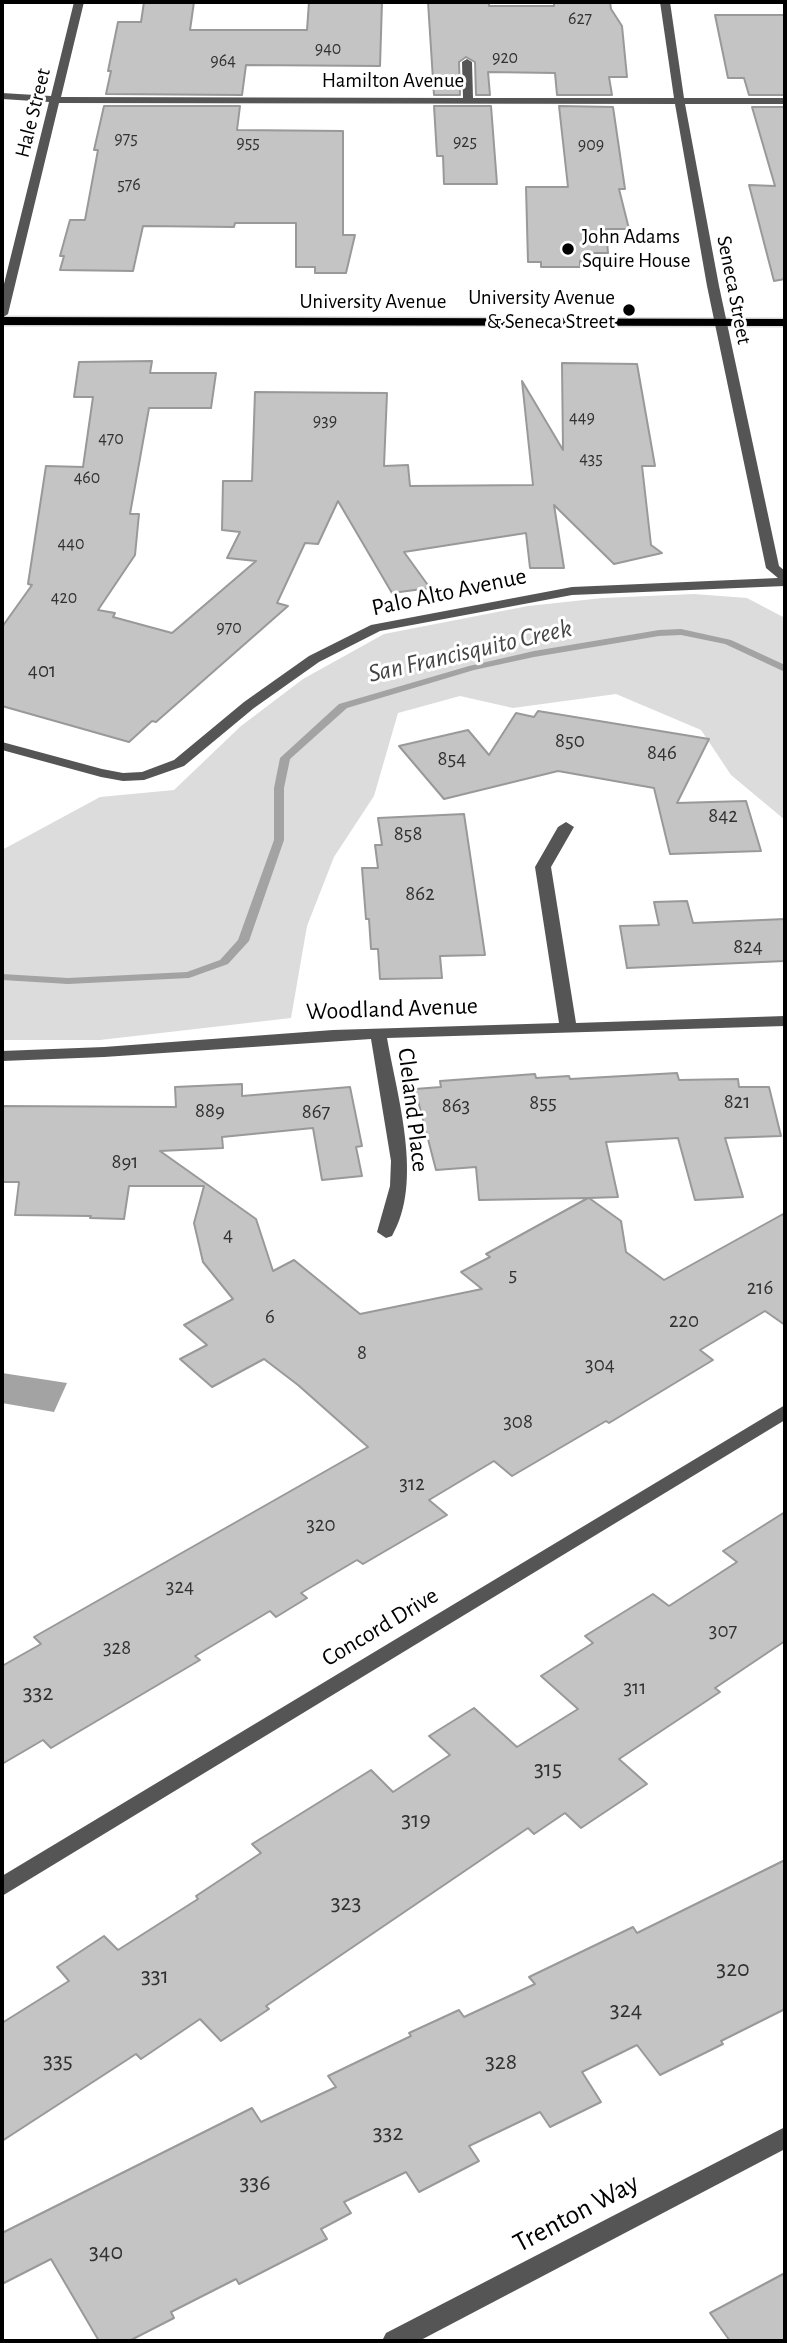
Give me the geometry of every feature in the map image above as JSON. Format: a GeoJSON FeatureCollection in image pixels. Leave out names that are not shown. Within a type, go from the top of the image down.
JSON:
{"type":"FeatureCollection","features":[{"type":"Feature","properties":{"kind":"main road","name":"University Avenue"},"geometry":{"type":"LineString","coordinates":[[2,321],[785,323]]}},
{"type":"Feature","properties":{"kind":"street","name":"Hale Street"},"geometry":{"type":"LineString","coordinates":[[2,314],[57,100],[79,2]]}},
{"type":"Feature","properties":{"kind":"street","name":"Seneca Street"},"geometry":{"type":"LineString","coordinates":[[664,2],[677,101],[720,322],[774,568],[785,580]]}},
{"type":"Feature","properties":{"kind":"street"},"geometry":{"type":"LineString","coordinates":[[467,62],[468,101]]}},
{"type":"Feature","properties":{"kind":"street","name":"Hamilton Avenue"},"geometry":{"type":"LineString","coordinates":[[2,96],[57,100],[785,101]]}},
{"type":"Feature","properties":{"kind":"street","name":"Palo Alto Avenue"},"geometry":{"type":"LineString","coordinates":[[2,746],[101,773],[123,777],[144,776],[179,763],[249,705],[314,659],[376,628],[572,591],[785,580]]}},
{"type":"Feature","properties":{"kind":"street"},"geometry":{"type":"LineString","coordinates":[[566,827],[543,867],[568,1026]]}},
{"type":"Feature","properties":{"kind":"street","name":"Woodland Avenue"},"geometry":{"type":"LineString","coordinates":[[2,1056],[378,1034],[785,1021]]}},
{"type":"Feature","properties":{"kind":"street","name":"Cleland Place"},"geometry":{"type":"LineString","coordinates":[[378,1034],[400,1161],[399,1186],[386,1232]]}},
{"type":"Feature","properties":{"kind":"street","name":"Concord Drive"},"geometry":{"type":"LineString","coordinates":[[2,1887],[782,1416]]}},
{"type":"Feature","properties":{"kind":"street","name":"Trenton Way"},"geometry":{"type":"LineString","coordinates":[[395,2341],[785,2137]]}},
{"type":"Feature","properties":{"kind":"shaded area"},"geometry":{"type":"Polygon","coordinates":[[[694,594],[747,598],[785,618],[785,820],[731,775],[701,730],[616,694],[513,708],[460,696],[398,713],[374,796],[334,857],[307,926],[291,1018],[100,1040],[2,1040],[2,850],[100,797],[174,790],[241,726],[303,679],[384,634],[528,606],[603,598],[694,594]]]}},
{"type":"Feature","properties":{"kind":"shaded area"},"geometry":{"type":"Polygon","coordinates":[[[2,1373],[67,1383],[54,1412],[2,1403],[2,1373]]]}},
{"type":"Feature","properties":{"kind":"building"},"geometry":{"type":"Polygon","coordinates":[[[144,2],[194,2],[190,30],[307,30],[309,2],[382,2],[380,66],[246,65],[242,95],[106,94],[118,22],[141,22],[144,2]]]}},
{"type":"Feature","properties":{"kind":"building"},"geometry":{"type":"Polygon","coordinates":[[[428,2],[554,6],[554,2],[610,2],[611,9],[622,26],[627,77],[609,77],[612,95],[557,95],[555,73],[488,72],[490,95],[476,95],[475,62],[466,57],[459,62],[460,95],[434,95],[428,2]]]}},
{"type":"Feature","properties":{"kind":"building"},"geometry":{"type":"Polygon","coordinates":[[[715,15],[785,15],[785,95],[749,95],[744,78],[728,78],[715,15]]]}},
{"type":"Feature","properties":{"kind":"building"},"geometry":{"type":"Polygon","coordinates":[[[104,106],[240,106],[237,130],[343,131],[343,235],[355,235],[346,273],[315,273],[315,267],[296,267],[296,223],[235,223],[234,227],[143,226],[133,271],[60,270],[64,256],[60,256],[70,220],[85,220],[98,150],[94,150],[104,106]]]}},
{"type":"Feature","properties":{"kind":"building"},"geometry":{"type":"Polygon","coordinates":[[[434,106],[491,106],[497,184],[444,184],[443,156],[437,156],[434,106]]]}},
{"type":"Feature","properties":{"kind":"building"},"geometry":{"type":"Polygon","coordinates":[[[559,106],[613,107],[625,189],[619,189],[629,229],[606,229],[608,253],[589,253],[589,261],[580,261],[580,267],[541,267],[541,262],[528,262],[526,187],[568,187],[559,106]]]}},
{"type":"Feature","properties":{"kind":"building"},"geometry":{"type":"Polygon","coordinates":[[[752,107],[785,107],[785,279],[774,281],[749,185],[775,186],[752,107]]]}},
{"type":"Feature","properties":{"kind":"building"},"geometry":{"type":"Polygon","coordinates":[[[152,361],[150,373],[216,373],[211,408],[149,408],[130,514],[139,514],[135,555],[98,610],[115,613],[113,617],[172,633],[256,561],[227,558],[240,532],[222,530],[223,481],[252,481],[255,392],[387,393],[384,466],[408,465],[410,486],[533,485],[522,381],[563,450],[562,363],[637,364],[655,466],[642,466],[651,545],[662,553],[614,564],[554,505],[564,568],[530,568],[526,533],[404,552],[430,588],[392,593],[338,501],[318,544],[305,543],[277,603],[288,606],[156,722],[152,721],[129,742],[2,706],[2,627],[32,585],[28,584],[46,466],[83,467],[93,397],[74,397],[79,362],[152,361]]]}},
{"type":"Feature","properties":{"kind":"building"},"geometry":{"type":"Polygon","coordinates":[[[538,711],[709,739],[677,803],[746,801],[761,851],[670,854],[654,788],[558,771],[444,799],[399,746],[468,730],[489,755],[516,713],[534,717],[538,711]]]}},
{"type":"Feature","properties":{"kind":"building"},"geometry":{"type":"Polygon","coordinates":[[[464,814],[485,955],[440,956],[442,978],[380,979],[378,949],[371,949],[369,919],[366,919],[362,868],[378,868],[375,845],[382,845],[378,818],[464,814]]]}},
{"type":"Feature","properties":{"kind":"building"},"geometry":{"type":"Polygon","coordinates":[[[687,901],[693,923],[785,919],[785,961],[627,968],[620,926],[659,925],[654,902],[687,901]]]}},
{"type":"Feature","properties":{"kind":"building"},"geometry":{"type":"Polygon","coordinates":[[[677,1073],[679,1080],[738,1079],[739,1087],[769,1087],[781,1136],[725,1138],[743,1197],[695,1200],[678,1138],[606,1142],[618,1197],[589,1198],[621,1221],[626,1252],[664,1280],[785,1213],[785,1325],[765,1311],[700,1350],[713,1360],[609,1423],[606,1421],[512,1476],[494,1461],[429,1500],[447,1515],[363,1564],[357,1560],[301,1593],[307,1598],[276,1617],[270,1611],[195,1656],[200,1660],[51,1748],[43,1740],[2,1764],[2,1666],[41,1644],[34,1637],[368,1447],[298,1385],[264,1359],[212,1387],[180,1359],[207,1345],[184,1325],[233,1299],[203,1262],[194,1223],[204,1186],[129,1186],[124,1219],[15,1215],[19,1182],[2,1182],[2,1106],[176,1107],[175,1087],[242,1084],[242,1096],[350,1087],[362,1146],[356,1147],[362,1176],[322,1180],[313,1128],[222,1137],[223,1148],[160,1151],[256,1219],[273,1271],[294,1260],[360,1314],[482,1289],[461,1272],[490,1257],[486,1254],[588,1198],[479,1200],[476,1167],[436,1170],[415,1089],[441,1087],[440,1081],[535,1074],[536,1078],[569,1076],[570,1079],[677,1073]]]}},
{"type":"Feature","properties":{"kind":"building"},"geometry":{"type":"Polygon","coordinates":[[[785,1512],[785,1641],[715,1688],[720,1692],[619,1759],[647,1784],[581,1828],[565,1813],[534,1834],[528,1828],[266,2006],[269,2009],[221,2041],[200,2019],[141,2059],[136,2054],[2,2141],[2,2023],[69,1981],[57,1967],[104,1936],[118,1950],[198,1899],[196,1896],[261,1853],[252,1844],[371,1770],[393,1792],[450,1755],[429,1736],[474,1708],[517,1747],[578,1709],[541,1676],[593,1643],[585,1636],[653,1594],[669,1606],[737,1562],[723,1551],[785,1512]]]}},
{"type":"Feature","properties":{"kind":"building"},"geometry":{"type":"Polygon","coordinates":[[[785,1860],[785,2009],[721,2041],[723,2044],[660,2075],[637,2045],[582,2072],[601,2102],[550,2127],[540,2112],[469,2146],[479,2161],[419,2192],[406,2172],[344,2202],[351,2213],[321,2229],[327,2239],[239,2284],[236,2279],[171,2312],[174,2318],[129,2341],[99,2341],[51,2259],[2,2284],[2,2233],[252,2108],[261,2122],[336,2087],[328,2076],[411,2036],[409,2033],[459,2010],[464,2017],[535,1984],[529,1977],[633,1927],[637,1933],[785,1860]]]}},
{"type":"Feature","properties":{"kind":"building"},"geometry":{"type":"Polygon","coordinates":[[[785,2273],[785,2341],[730,2341],[710,2313],[785,2273]]]}},
{"type":"Feature","properties":{"kind":"waterway","name":"San Francisquito Creek"},"geometry":{"type":"LineString","coordinates":[[2,977],[68,981],[189,975],[224,962],[243,941],[279,840],[279,788],[285,758],[343,706],[472,668],[534,654],[659,633],[681,632],[728,642],[785,669]]}},
{"type":"Feature","properties":{"kind":"place","name":"John Adams Squire House"},"geometry":{"type":"Point","coordinates":[568,249]}},
{"type":"Feature","properties":{"kind":"place","name":"University Avenue & Seneca Street"},"geometry":{"type":"Point","coordinates":[629,310]}}]}
